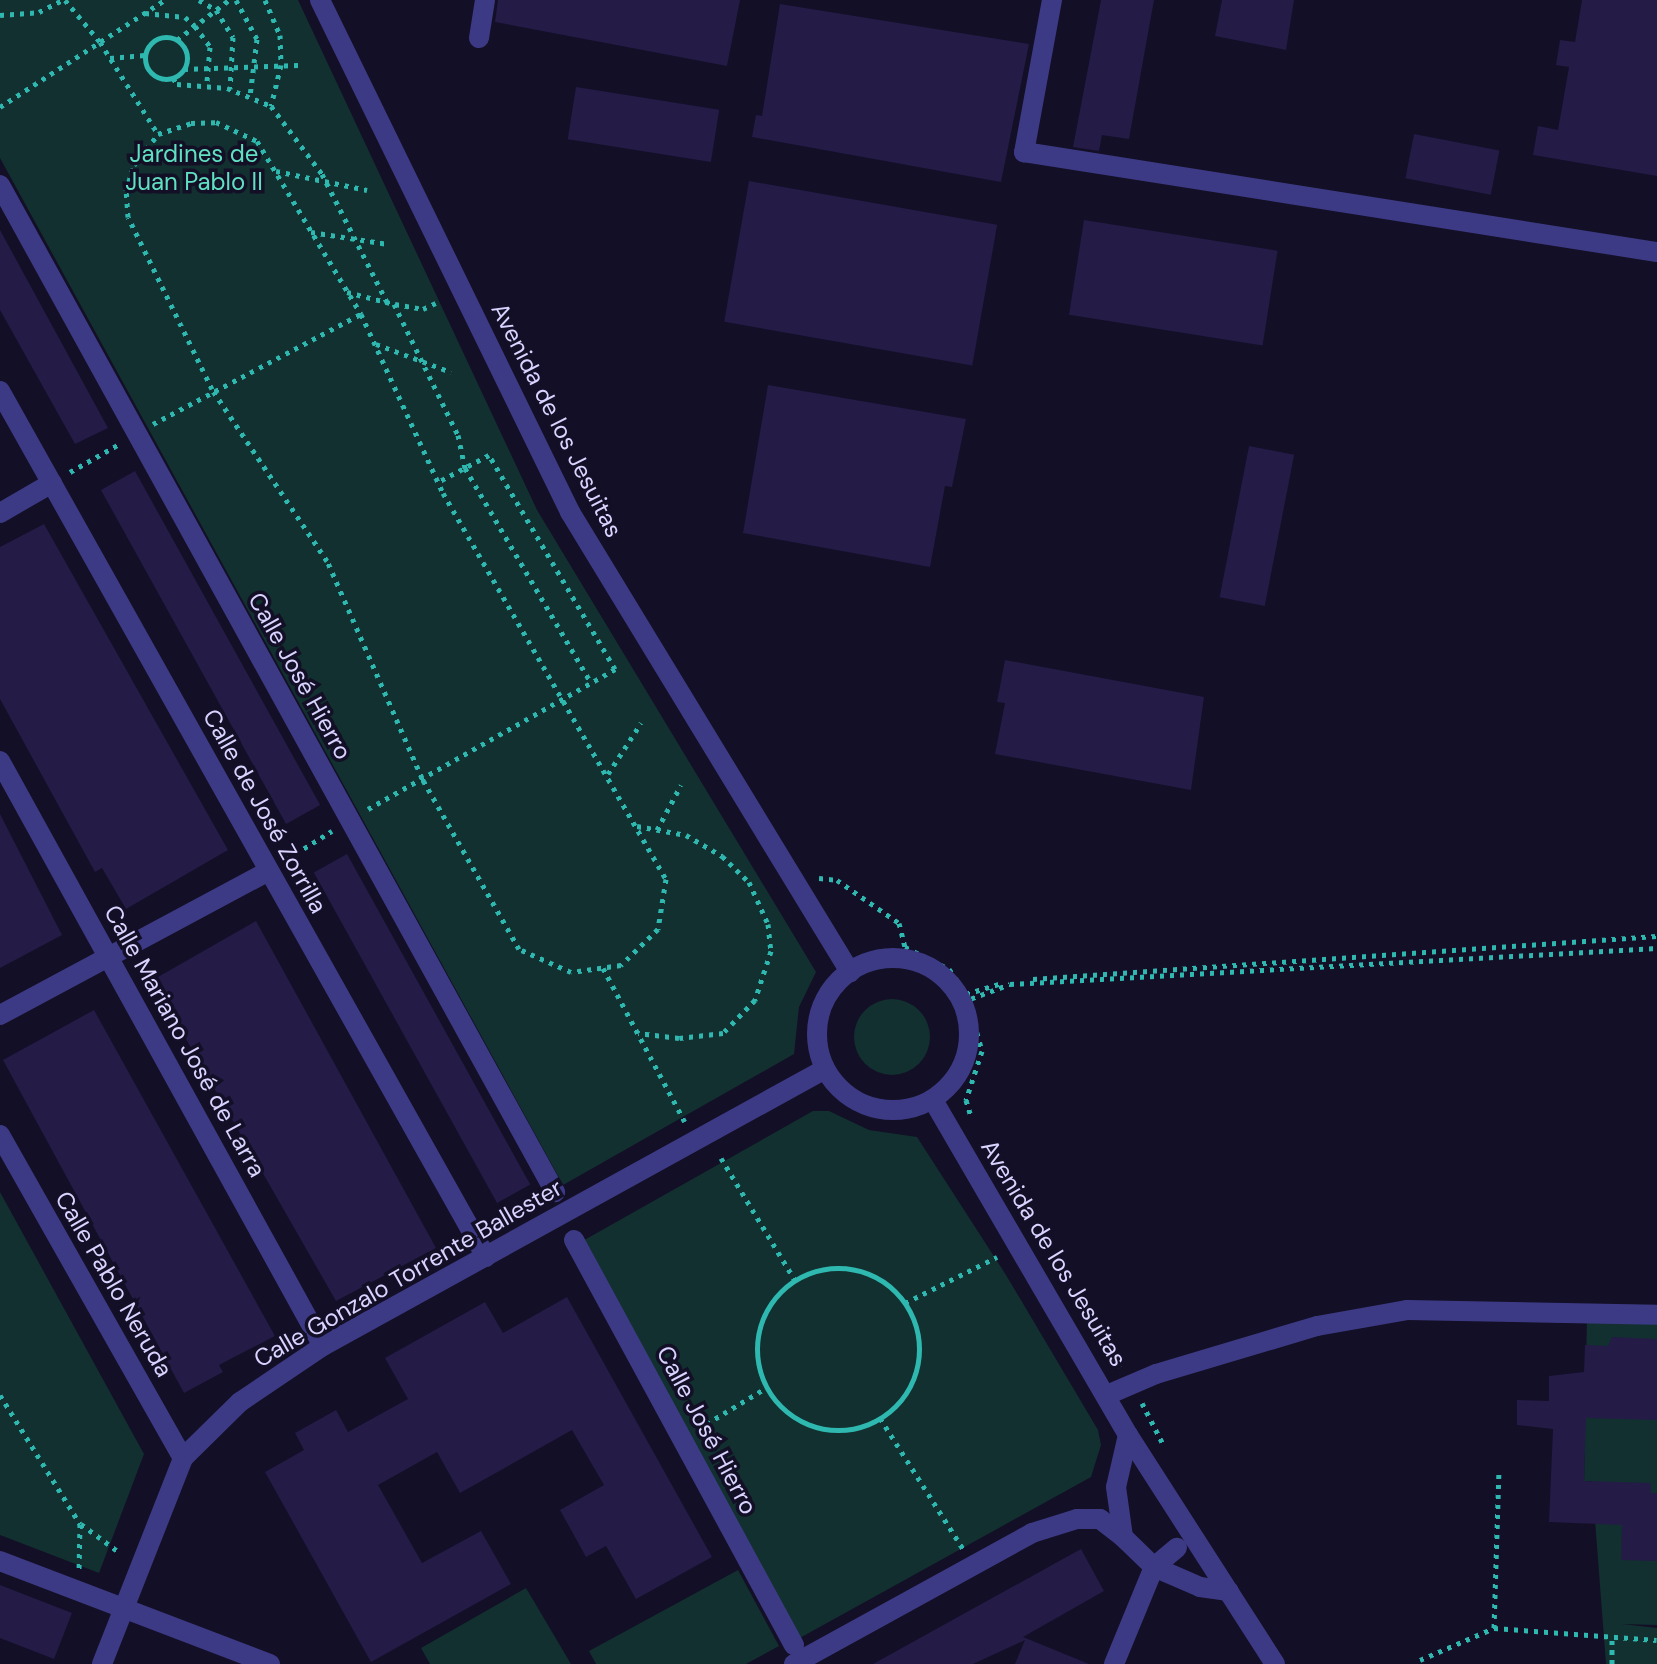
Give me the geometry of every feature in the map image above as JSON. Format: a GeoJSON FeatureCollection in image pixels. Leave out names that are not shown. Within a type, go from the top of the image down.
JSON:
{"type":"FeatureCollection","features":[{"type":"Feature","properties":{"kind":"street","name":"Avenida de los Jesuitas"},"geometry":{"type":"LineString","coordinates":[[320,0],[570,512],[850,972]]}},
{"type":"Feature","properties":{"kind":"street"},"geometry":{"type":"LineString","coordinates":[[479,38],[485,0]]}},
{"type":"Feature","properties":{"kind":"street"},"geometry":{"type":"LineString","coordinates":[[1052,0],[1024,152],[1657,252]]}},
{"type":"Feature","properties":{"kind":"street","name":"Calle José Hierro"},"geometry":{"type":"LineString","coordinates":[[0,185],[555,1192]]}},
{"type":"Feature","properties":{"kind":"street","name":"Calle de José Zorrilla"},"geometry":{"type":"LineString","coordinates":[[0,391],[60,478],[275,866],[486,1257]]}},
{"type":"Feature","properties":{"kind":"street"},"geometry":{"type":"LineString","coordinates":[[0,513],[60,478]]}},
{"type":"Feature","properties":{"kind":"street","name":"Calle Mariano José de Larra"},"geometry":{"type":"LineString","coordinates":[[0,761],[323,1346]]}},
{"type":"Feature","properties":{"kind":"street"},"geometry":{"type":"LineString","coordinates":[[0,1015],[275,866]]}},
{"type":"Feature","properties":{"kind":"street"},"geometry":{"type":"LineString","coordinates":[[872,961],[920,963],[941,975],[966,999],[970,1039],[964,1063],[933,1100],[910,1109],[885,1110],[861,1104],[840,1089],[825,1069],[817,1027],[828,996],[850,972],[872,961]]}},
{"type":"Feature","properties":{"kind":"street","name":"Calle Gonzalo Torrente Ballester"},"geometry":{"type":"LineString","coordinates":[[102,1664],[183,1458],[240,1402],[323,1346],[825,1069]]}},
{"type":"Feature","properties":{"kind":"street","name":"Avenida de los Jesuitas"},"geometry":{"type":"LineString","coordinates":[[933,1100],[1128,1435],[1275,1664]]}},
{"type":"Feature","properties":{"kind":"street","name":"Calle Pablo Neruda"},"geometry":{"type":"LineString","coordinates":[[0,1135],[183,1458]]}},
{"type":"Feature","properties":{"kind":"street","name":"Calle José Hierro"},"geometry":{"type":"LineString","coordinates":[[574,1240],[683,1438],[794,1655]]}},
{"type":"Feature","properties":{"kind":"street"},"geometry":{"type":"LineString","coordinates":[[1107,1395],[1131,1384],[1317,1326],[1407,1310],[1657,1315]]}},
{"type":"Feature","properties":{"kind":"street"},"geometry":{"type":"LineString","coordinates":[[1123,1537],[1116,1487],[1128,1435]]}},
{"type":"Feature","properties":{"kind":"street"},"geometry":{"type":"LineString","coordinates":[[794,1655],[1032,1533],[1077,1519],[1100,1519],[1146,1560],[1200,1587],[1229,1591]]}},
{"type":"Feature","properties":{"kind":"street"},"geometry":{"type":"LineString","coordinates":[[1146,1560],[1197,1539]]}},
{"type":"Feature","properties":{"kind":"street"},"geometry":{"type":"LineString","coordinates":[[1114,1664],[1146,1560]]}},
{"type":"Feature","properties":{"kind":"street"},"geometry":{"type":"LineString","coordinates":[[0,1561],[270,1664]]}},
{"type":"Feature","properties":{"kind":"path"},"geometry":{"type":"LineString","coordinates":[[0,15],[39,12],[64,0],[100,42],[158,134]]}},
{"type":"Feature","properties":{"kind":"path"},"geometry":{"type":"LineString","coordinates":[[0,107],[165,0]]}},
{"type":"Feature","properties":{"kind":"path"},"geometry":{"type":"LineString","coordinates":[[199,0],[216,10],[233,37],[234,67],[230,89]]}},
{"type":"Feature","properties":{"kind":"path"},"geometry":{"type":"LineString","coordinates":[[110,58],[145,55],[158,39],[177,40],[229,0]]}},
{"type":"Feature","properties":{"kind":"path"},"geometry":{"type":"LineString","coordinates":[[236,0],[257,39],[257,66],[250,96]]}},
{"type":"Feature","properties":{"kind":"path"},"geometry":{"type":"LineString","coordinates":[[265,0],[280,35],[281,65],[271,106]]}},
{"type":"Feature","properties":{"kind":"path"},"geometry":{"type":"LineString","coordinates":[[144,13],[185,17],[195,26],[210,47],[211,68],[207,85]]}},
{"type":"Feature","properties":{"kind":"path"},"geometry":{"type":"LineString","coordinates":[[177,40],[185,50],[184,69]]}},
{"type":"Feature","properties":{"kind":"path"},"geometry":{"type":"LineString","coordinates":[[145,55],[153,74],[173,78],[177,84],[230,89],[271,106],[326,181],[387,302]]}},
{"type":"Feature","properties":{"kind":"path"},"geometry":{"type":"LineString","coordinates":[[173,78],[184,69],[299,65]]}},
{"type":"Feature","properties":{"kind":"path"},"geometry":{"type":"LineString","coordinates":[[191,123],[239,129],[257,141],[275,170],[361,314],[438,482],[566,698],[666,879],[658,929],[621,965],[571,972],[519,949],[422,778],[327,561],[212,389],[128,217],[126,191],[134,165],[158,134],[191,123]]}},
{"type":"Feature","properties":{"kind":"path"},"geometry":{"type":"LineString","coordinates":[[275,170],[367,190]]}},
{"type":"Feature","properties":{"kind":"path"},"geometry":{"type":"LineString","coordinates":[[311,232],[388,244]]}},
{"type":"Feature","properties":{"kind":"path"},"geometry":{"type":"LineString","coordinates":[[347,292],[423,309],[436,303]]}},
{"type":"Feature","properties":{"kind":"path"},"geometry":{"type":"LineString","coordinates":[[394,304],[458,435],[465,468],[591,683]]}},
{"type":"Feature","properties":{"kind":"path"},"geometry":{"type":"LineString","coordinates":[[60,478],[212,389],[361,314]]}},
{"type":"Feature","properties":{"kind":"path"},"geometry":{"type":"LineString","coordinates":[[375,344],[451,372]]}},
{"type":"Feature","properties":{"kind":"path"},"geometry":{"type":"LineString","coordinates":[[275,866],[350,819],[615,669],[489,455],[438,482]]}},
{"type":"Feature","properties":{"kind":"path"},"geometry":{"type":"LineString","coordinates":[[608,774],[641,723]]}},
{"type":"Feature","properties":{"kind":"path"},"geometry":{"type":"LineString","coordinates":[[657,830],[681,785]]}},
{"type":"Feature","properties":{"kind":"path"},"geometry":{"type":"LineString","coordinates":[[637,826],[686,835],[722,856],[749,882],[768,924],[771,951],[755,1000],[723,1033],[679,1038],[638,1033]]}},
{"type":"Feature","properties":{"kind":"path"},"geometry":{"type":"LineString","coordinates":[[811,877],[837,880],[899,923],[905,947],[949,969],[966,999],[982,1051],[966,1100],[972,1119]]}},
{"type":"Feature","properties":{"kind":"path"},"geometry":{"type":"LineString","coordinates":[[966,999],[1010,981],[1657,936]]}},
{"type":"Feature","properties":{"kind":"path"},"geometry":{"type":"LineString","coordinates":[[966,999],[1010,984],[1657,948]]}},
{"type":"Feature","properties":{"kind":"path"},"geometry":{"type":"LineString","coordinates":[[603,968],[686,1123]]}},
{"type":"Feature","properties":{"kind":"path"},"geometry":{"type":"LineString","coordinates":[[721,1158],[795,1280]]}},
{"type":"Feature","properties":{"kind":"path"},"geometry":{"type":"LineString","coordinates":[[905,1303],[997,1257]]}},
{"type":"Feature","properties":{"kind":"path"},"geometry":{"type":"LineString","coordinates":[[842,1268],[888,1285],[905,1303],[916,1326],[919,1352],[913,1378],[900,1401],[880,1418],[856,1428],[817,1427],[782,1409],[766,1388],[758,1365],[760,1329],[776,1296],[795,1280],[842,1268]]}},
{"type":"Feature","properties":{"kind":"path"},"geometry":{"type":"LineString","coordinates":[[1067,1281],[1131,1384],[1170,1457]]}},
{"type":"Feature","properties":{"kind":"path"},"geometry":{"type":"LineString","coordinates":[[683,1438],[766,1388]]}},
{"type":"Feature","properties":{"kind":"path"},"geometry":{"type":"LineString","coordinates":[[0,1395],[80,1524],[119,1552]]}},
{"type":"Feature","properties":{"kind":"path"},"geometry":{"type":"LineString","coordinates":[[880,1418],[964,1551]]}},
{"type":"Feature","properties":{"kind":"path"},"geometry":{"type":"LineString","coordinates":[[1494,1628],[1499,1470]]}},
{"type":"Feature","properties":{"kind":"path"},"geometry":{"type":"LineString","coordinates":[[79,1572],[80,1524]]}},
{"type":"Feature","properties":{"kind":"path"},"geometry":{"type":"LineString","coordinates":[[1420,1660],[1494,1628],[1657,1640]]}},
{"type":"Feature","properties":{"kind":"path"},"geometry":{"type":"LineString","coordinates":[[1612,1638],[1612,1664]]}},
{"type":"Feature","properties":{"kind":"green space","name":"Jardines de Juan Pablo II"},"geometry":{"type":"Polygon","coordinates":[[[0,0],[298,0],[537,510],[816,972],[799,1007],[794,1054],[563,1185],[0,158],[0,0]]]}},
{"type":"Feature","properties":{"kind":"green space"},"geometry":{"type":"Polygon","coordinates":[[[892,999],[906,1002],[919,1010],[927,1023],[930,1037],[927,1051],[919,1064],[906,1072],[892,1075],[878,1072],[865,1064],[857,1051],[854,1037],[857,1023],[865,1010],[878,1002],[892,999]]]}},
{"type":"Feature","properties":{"kind":"green space"},"geometry":{"type":"Polygon","coordinates":[[[813,1111],[829,1111],[869,1130],[917,1137],[1006,1275],[1098,1430],[1101,1445],[1091,1477],[798,1639],[579,1243],[813,1111]]]}},
{"type":"Feature","properties":{"kind":"green space"},"geometry":{"type":"Polygon","coordinates":[[[0,1192],[144,1454],[99,1573],[0,1535],[0,1192]]]}},
{"type":"Feature","properties":{"kind":"green space"},"geometry":{"type":"Polygon","coordinates":[[[1587,1314],[1657,1315],[1657,1625],[1622,1624],[1657,1628],[1657,1664],[1606,1664],[1592,1481],[1584,1481],[1587,1314]]]}},
{"type":"Feature","properties":{"kind":"green space"},"geometry":{"type":"Polygon","coordinates":[[[738,1570],[779,1646],[746,1664],[596,1664],[589,1651],[738,1570]]]}},
{"type":"Feature","properties":{"kind":"green space"},"geometry":{"type":"Polygon","coordinates":[[[526,1588],[571,1664],[430,1664],[421,1648],[526,1588]]]}},
{"type":"Feature","properties":{"kind":"building"},"geometry":{"type":"Polygon","coordinates":[[[498,0],[740,0],[727,66],[495,22],[498,0]]]}},
{"type":"Feature","properties":{"kind":"building"},"geometry":{"type":"Polygon","coordinates":[[[1101,0],[1154,0],[1129,139],[1102,135],[1099,151],[1073,147],[1101,0]]]}},
{"type":"Feature","properties":{"kind":"building"},"geometry":{"type":"Polygon","coordinates":[[[1222,0],[1294,0],[1286,50],[1215,36],[1222,0]]]}},
{"type":"Feature","properties":{"kind":"building"},"geometry":{"type":"Polygon","coordinates":[[[1582,0],[1657,0],[1657,176],[1533,155],[1538,126],[1558,130],[1569,67],[1556,65],[1560,40],[1575,42],[1582,0]]]}},
{"type":"Feature","properties":{"kind":"building"},"geometry":{"type":"Polygon","coordinates":[[[780,4],[1029,44],[1001,182],[752,137],[756,115],[762,116],[780,4]]]}},
{"type":"Feature","properties":{"kind":"building"},"geometry":{"type":"Polygon","coordinates":[[[576,87],[719,110],[711,162],[568,139],[576,87]]]}},
{"type":"Feature","properties":{"kind":"building"},"geometry":{"type":"Polygon","coordinates":[[[1414,134],[1499,151],[1491,195],[1405,178],[1414,134]]]}},
{"type":"Feature","properties":{"kind":"building"},"geometry":{"type":"Polygon","coordinates":[[[749,181],[997,225],[972,366],[724,322],[749,181]]]}},
{"type":"Feature","properties":{"kind":"building"},"geometry":{"type":"Polygon","coordinates":[[[1084,220],[1278,251],[1263,345],[1069,315],[1084,220]]]}},
{"type":"Feature","properties":{"kind":"building"},"geometry":{"type":"Polygon","coordinates":[[[0,230],[108,428],[75,444],[0,310],[0,230]]]}},
{"type":"Feature","properties":{"kind":"building"},"geometry":{"type":"Polygon","coordinates":[[[768,385],[966,419],[952,487],[945,486],[930,567],[743,533],[768,385]]]}},
{"type":"Feature","properties":{"kind":"building"},"geometry":{"type":"Polygon","coordinates":[[[1249,446],[1294,455],[1265,606],[1220,597],[1249,446]]]}},
{"type":"Feature","properties":{"kind":"building"},"geometry":{"type":"Polygon","coordinates":[[[135,471],[320,805],[286,824],[101,490],[135,471]]]}},
{"type":"Feature","properties":{"kind":"building"},"geometry":{"type":"Polygon","coordinates":[[[44,524],[228,850],[126,909],[102,868],[95,872],[0,699],[0,547],[44,524]]]}},
{"type":"Feature","properties":{"kind":"building"},"geometry":{"type":"Polygon","coordinates":[[[1005,660],[1204,697],[1191,790],[995,754],[1005,703],[997,702],[1005,660]]]}},
{"type":"Feature","properties":{"kind":"building"},"geometry":{"type":"Polygon","coordinates":[[[0,814],[62,935],[0,968],[0,814]]]}},
{"type":"Feature","properties":{"kind":"building"},"geometry":{"type":"Polygon","coordinates":[[[347,854],[530,1185],[497,1203],[314,872],[347,854]]]}},
{"type":"Feature","properties":{"kind":"building"},"geometry":{"type":"Polygon","coordinates":[[[256,921],[436,1248],[336,1301],[167,1006],[172,1003],[158,977],[256,921]]]}},
{"type":"Feature","properties":{"kind":"building"},"geometry":{"type":"Polygon","coordinates":[[[94,1010],[275,1336],[219,1365],[223,1372],[184,1393],[3,1060],[94,1010]]]}},
{"type":"Feature","properties":{"kind":"building"},"geometry":{"type":"Polygon","coordinates":[[[567,1297],[712,1557],[636,1599],[606,1546],[586,1557],[560,1510],[604,1485],[572,1430],[460,1493],[437,1452],[378,1485],[422,1563],[481,1531],[511,1584],[371,1662],[265,1472],[304,1450],[295,1433],[336,1410],[348,1432],[408,1399],[385,1358],[485,1302],[503,1333],[567,1297]]]}},
{"type":"Feature","properties":{"kind":"building"},"geometry":{"type":"Polygon","coordinates":[[[1612,1337],[1657,1339],[1657,1420],[1586,1418],[1584,1481],[1651,1483],[1651,1493],[1657,1493],[1657,1561],[1621,1560],[1622,1525],[1549,1522],[1553,1429],[1517,1425],[1517,1400],[1549,1401],[1549,1376],[1584,1372],[1585,1345],[1608,1346],[1612,1337]]]}},
{"type":"Feature","properties":{"kind":"building"},"geometry":{"type":"Polygon","coordinates":[[[1081,1549],[1104,1591],[1023,1637],[1089,1664],[1015,1664],[1025,1640],[973,1664],[873,1664],[1081,1549]]]}},
{"type":"Feature","properties":{"kind":"building"},"geometry":{"type":"Polygon","coordinates":[[[0,1585],[72,1613],[54,1659],[0,1638],[0,1585]]]}}]}
